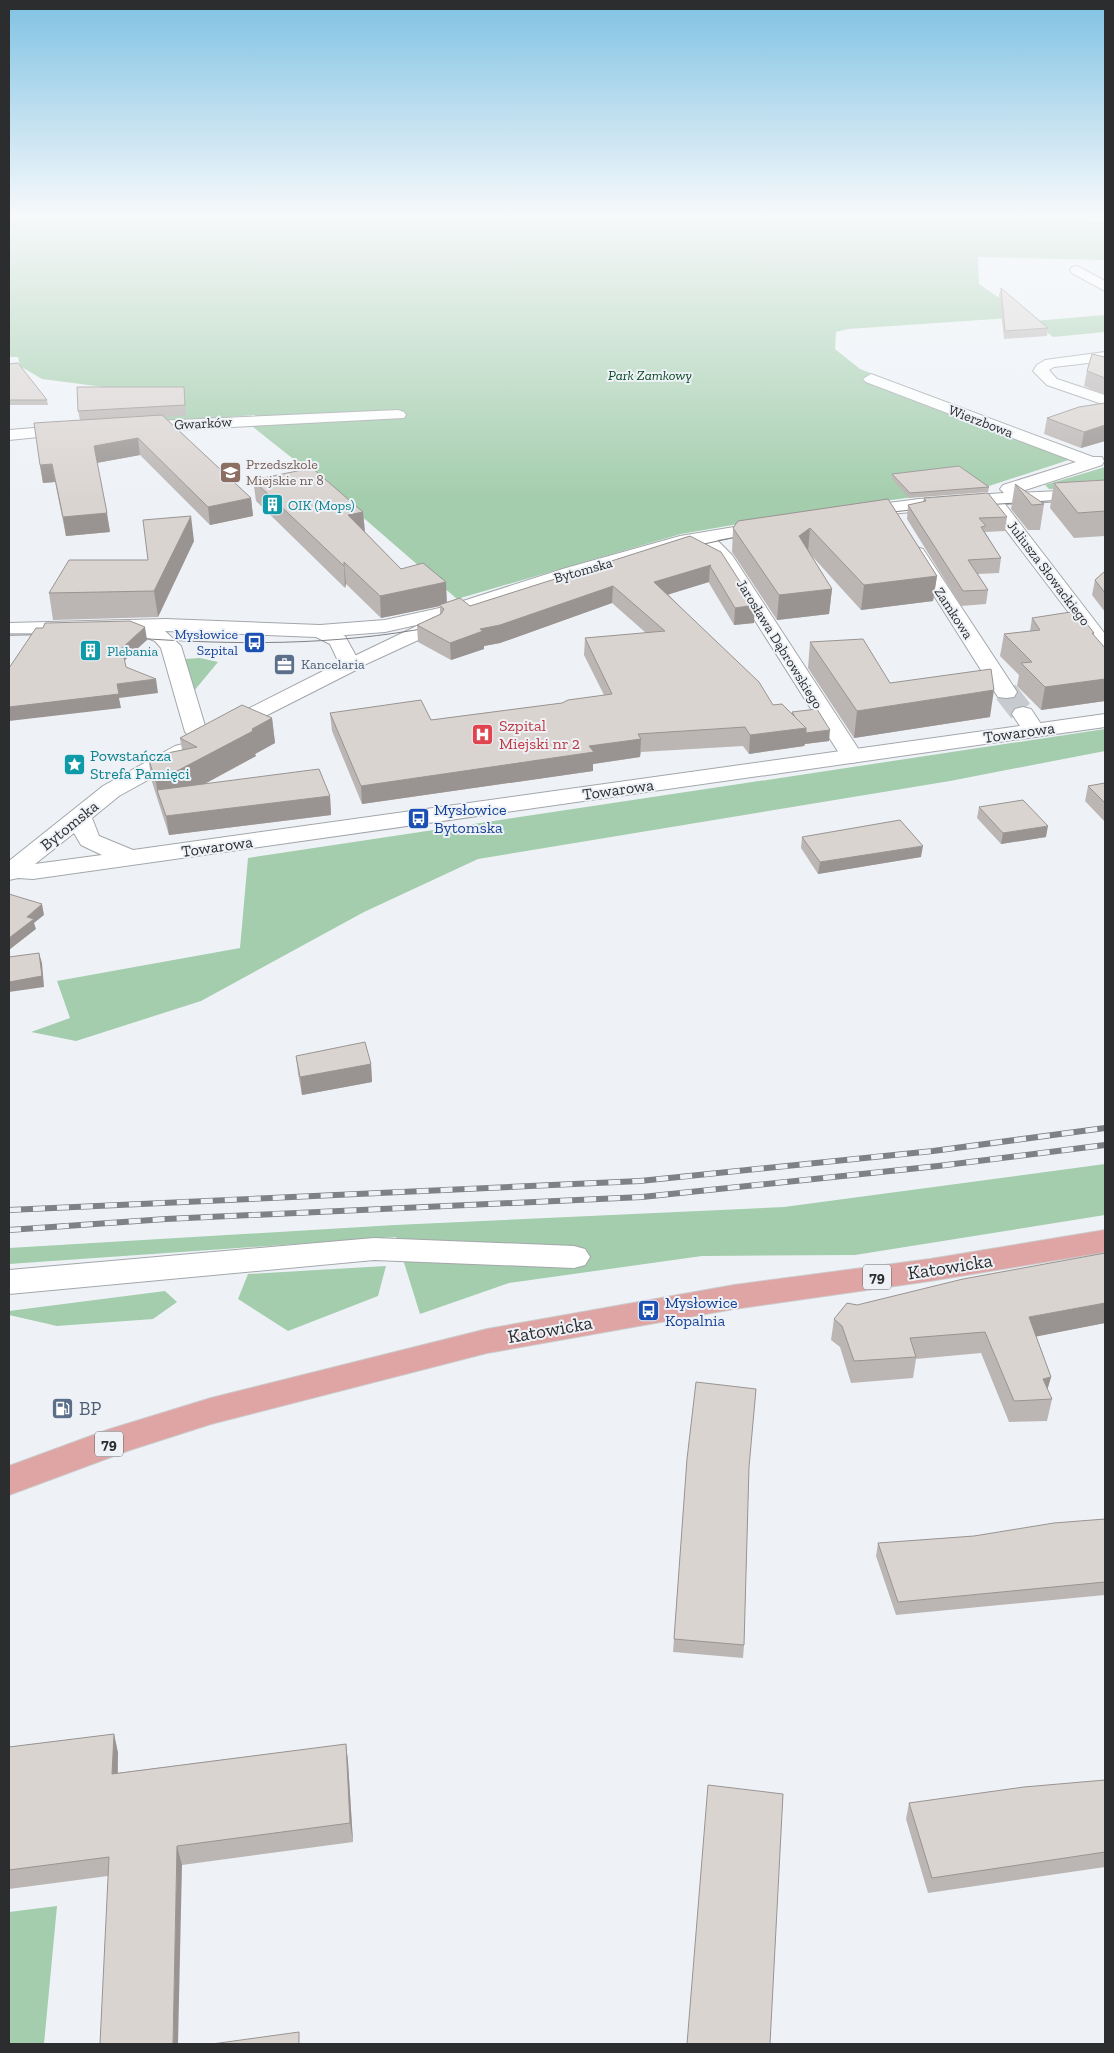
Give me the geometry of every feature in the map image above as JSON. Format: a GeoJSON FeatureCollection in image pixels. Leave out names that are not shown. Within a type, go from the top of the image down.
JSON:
{"type":"FeatureCollection","features":[{"type":"Feature","properties":{"kind":"main road","name":"Katowicka"},"geometry":{"type":"LineString","coordinates":[[9,1481],[119,1440],[211,1410],[487,1341],[734,1297],[930,1270],[1105,1241]]}},
{"type":"Feature","properties":{"kind":"street"},"geometry":{"type":"LineString","coordinates":[[1105,357],[1050,363],[1042,368],[1042,371],[1052,382],[1105,400]]}},
{"type":"Feature","properties":{"kind":"street","name":"Wierzbowa"},"geometry":{"type":"LineString","coordinates":[[871,379],[1098,460]]}},
{"type":"Feature","properties":{"kind":"street","name":"Gwarków"},"geometry":{"type":"LineString","coordinates":[[120,427],[398,415]]}},
{"type":"Feature","properties":{"kind":"street"},"geometry":{"type":"LineString","coordinates":[[9,435],[92,429]]}},
{"type":"Feature","properties":{"kind":"street"},"geometry":{"type":"LineString","coordinates":[[992,499],[992,496],[998,492],[1098,460]]}},
{"type":"Feature","properties":{"kind":"street"},"geometry":{"type":"LineString","coordinates":[[844,514],[891,506],[1105,494]]}},
{"type":"Feature","properties":{"kind":"street","name":"Juliusza Słowackiego"},"geometry":{"type":"LineString","coordinates":[[992,499],[1105,647]]}},
{"type":"Feature","properties":{"kind":"street","name":"Zamkowa"},"geometry":{"type":"LineString","coordinates":[[891,506],[891,512],[951,610],[1006,692]]}},
{"type":"Feature","properties":{"kind":"street","name":"Bytomska"},"geometry":{"type":"LineString","coordinates":[[9,629],[80,626],[209,626],[320,631],[385,626],[449,612],[573,572],[702,537],[787,523]]}},
{"type":"Feature","properties":{"kind":"street","name":"Jarosława Dąbrowskiego"},"geometry":{"type":"LineString","coordinates":[[702,537],[723,555],[852,756]]}},
{"type":"Feature","properties":{"kind":"street","name":"Bytomska"},"geometry":{"type":"LineString","coordinates":[[11,872],[111,791],[206,739],[351,665],[431,627],[449,612]]}},
{"type":"Feature","properties":{"kind":"street"},"geometry":{"type":"LineString","coordinates":[[172,646],[183,637],[209,626]]}},
{"type":"Feature","properties":{"kind":"street"},"geometry":{"type":"LineString","coordinates":[[138,627],[157,634],[172,646],[196,732],[206,739]]}},
{"type":"Feature","properties":{"kind":"street"},"geometry":{"type":"LineString","coordinates":[[320,631],[338,640],[351,665]]}},
{"type":"Feature","properties":{"kind":"street","name":"Towarowa"},"geometry":{"type":"LineString","coordinates":[[11,872],[33,872],[131,859],[852,756],[1028,722],[1105,720]]}},
{"type":"Feature","properties":{"kind":"street"},"geometry":{"type":"LineString","coordinates":[[79,816],[89,840],[131,859]]}},
{"type":"Feature","properties":{"kind":"street"},"geometry":{"type":"LineString","coordinates":[[9,1282],[374,1249],[574,1257]]}},
{"type":"Feature","properties":{"kind":"green space","name":"Park Zamkowy"},"geometry":{"type":"Polygon","coordinates":[[[9,310],[1017,310],[1027,317],[848,329],[836,332],[835,349],[860,369],[1087,454],[986,487],[819,510],[681,534],[457,599],[321,481],[253,427],[255,415],[144,424],[135,391],[42,379],[20,366],[18,357],[9,357],[9,310]]]}},
{"type":"Feature","properties":{"kind":"green space"},"geometry":{"type":"Polygon","coordinates":[[[1105,315],[1105,332],[1053,337],[1033,321],[1105,315]]]}},
{"type":"Feature","properties":{"kind":"green space"},"geometry":{"type":"Polygon","coordinates":[[[1105,467],[1105,487],[1049,489],[1045,485],[1105,467]]]}},
{"type":"Feature","properties":{"kind":"green space"},"geometry":{"type":"Polygon","coordinates":[[[200,658],[218,662],[194,691],[185,659],[200,658]]]}},
{"type":"Feature","properties":{"kind":"green space"},"geometry":{"type":"Polygon","coordinates":[[[1105,729],[1105,751],[950,781],[478,859],[364,912],[201,1001],[76,1041],[31,1032],[70,1018],[57,981],[240,948],[248,858],[1105,729]]]}},
{"type":"Feature","properties":{"kind":"green space"},"geometry":{"type":"Polygon","coordinates":[[[1105,1164],[1105,1215],[855,1255],[702,1256],[509,1283],[420,1314],[396,1237],[9,1264],[9,1248],[395,1225],[784,1207],[1105,1164]]]}},
{"type":"Feature","properties":{"kind":"green space"},"geometry":{"type":"Polygon","coordinates":[[[386,1266],[378,1296],[288,1331],[238,1299],[248,1274],[386,1266]]]}},
{"type":"Feature","properties":{"kind":"green space"},"geometry":{"type":"Polygon","coordinates":[[[165,1291],[177,1302],[153,1319],[57,1326],[9,1315],[9,1311],[165,1291]]]}},
{"type":"Feature","properties":{"kind":"green space"},"geometry":{"type":"Polygon","coordinates":[[[57,1906],[44,2044],[9,2044],[9,1912],[57,1906]]]}},
{"type":"Feature","properties":{"kind":"building"},"geometry":{"type":"Polygon","coordinates":[[[1003,310],[1027,310],[1048,328],[1005,331],[1003,310]]]}},
{"type":"Feature","properties":{"kind":"building"},"geometry":{"type":"Polygon","coordinates":[[[1092,354],[1105,357],[1105,378],[1087,371],[1092,354]]]}},
{"type":"Feature","properties":{"kind":"building"},"geometry":{"type":"Polygon","coordinates":[[[18,363],[47,400],[9,400],[9,364],[18,363]]]}},
{"type":"Feature","properties":{"kind":"building"},"geometry":{"type":"Polygon","coordinates":[[[77,387],[184,387],[185,405],[78,411],[77,387]]]}},
{"type":"Feature","properties":{"kind":"building"},"geometry":{"type":"Polygon","coordinates":[[[1105,403],[1105,425],[1084,432],[1047,418],[1079,407],[1105,403]]]}},
{"type":"Feature","properties":{"kind":"building"},"geometry":{"type":"Polygon","coordinates":[[[162,415],[251,498],[208,507],[138,438],[94,446],[107,513],[63,517],[52,464],[40,465],[34,423],[162,415]]]}},
{"type":"Feature","properties":{"kind":"building"},"geometry":{"type":"Polygon","coordinates":[[[959,466],[989,487],[910,493],[892,474],[959,466]]]}},
{"type":"Feature","properties":{"kind":"building"},"geometry":{"type":"Polygon","coordinates":[[[312,468],[363,512],[348,515],[401,569],[423,563],[446,582],[380,596],[344,562],[344,566],[253,480],[312,468]]]}},
{"type":"Feature","properties":{"kind":"building"},"geometry":{"type":"Polygon","coordinates":[[[1105,480],[1105,511],[1078,513],[1054,483],[1105,480]]]}},
{"type":"Feature","properties":{"kind":"building"},"geometry":{"type":"Polygon","coordinates":[[[1015,484],[1044,504],[1032,505],[1015,484]]]}},
{"type":"Feature","properties":{"kind":"building"},"geometry":{"type":"Polygon","coordinates":[[[988,493],[1007,517],[979,518],[986,526],[981,527],[1001,558],[968,560],[988,590],[963,591],[908,505],[926,501],[924,498],[988,493]]]}},
{"type":"Feature","properties":{"kind":"building"},"geometry":{"type":"Polygon","coordinates":[[[888,499],[937,576],[864,585],[810,528],[799,536],[832,589],[779,595],[733,528],[738,521],[888,499]]]}},
{"type":"Feature","properties":{"kind":"building"},"geometry":{"type":"Polygon","coordinates":[[[191,516],[154,591],[49,593],[69,560],[148,560],[143,520],[191,516]]]}},
{"type":"Feature","properties":{"kind":"building"},"geometry":{"type":"Polygon","coordinates":[[[690,536],[721,552],[755,605],[735,608],[711,565],[654,582],[759,682],[773,705],[782,704],[806,728],[750,735],[745,727],[638,734],[641,739],[589,746],[594,752],[361,786],[330,713],[421,700],[431,720],[562,703],[568,700],[612,694],[585,638],[665,631],[613,586],[500,625],[480,629],[483,631],[450,643],[417,625],[441,614],[444,609],[439,605],[460,598],[470,606],[690,536]]]}},
{"type":"Feature","properties":{"kind":"building"},"geometry":{"type":"Polygon","coordinates":[[[1105,571],[1105,593],[1095,580],[1105,571]]]}},
{"type":"Feature","properties":{"kind":"building"},"geometry":{"type":"Polygon","coordinates":[[[1077,611],[1105,648],[1105,679],[1045,687],[1021,663],[1032,662],[1004,634],[1040,630],[1032,618],[1077,611]]]}},
{"type":"Feature","properties":{"kind":"building"},"geometry":{"type":"Polygon","coordinates":[[[130,621],[145,627],[122,648],[126,667],[156,679],[117,684],[119,694],[9,707],[9,668],[36,628],[43,628],[45,623],[130,621]]]}},
{"type":"Feature","properties":{"kind":"building"},"geometry":{"type":"Polygon","coordinates":[[[863,639],[890,683],[991,669],[994,690],[857,711],[810,642],[863,639]]]}},
{"type":"Feature","properties":{"kind":"building"},"geometry":{"type":"Polygon","coordinates":[[[242,705],[272,718],[252,729],[253,731],[156,782],[148,757],[197,747],[180,738],[242,705]]]}},
{"type":"Feature","properties":{"kind":"building"},"geometry":{"type":"Polygon","coordinates":[[[817,709],[830,730],[806,733],[806,728],[792,712],[817,709]]]}},
{"type":"Feature","properties":{"kind":"building"},"geometry":{"type":"Polygon","coordinates":[[[319,769],[330,796],[166,816],[157,790],[319,769]]]}},
{"type":"Feature","properties":{"kind":"building"},"geometry":{"type":"Polygon","coordinates":[[[1105,783],[1105,803],[1088,786],[1105,783]]]}},
{"type":"Feature","properties":{"kind":"building"},"geometry":{"type":"Polygon","coordinates":[[[1023,800],[1048,826],[1003,833],[979,807],[1023,800]]]}},
{"type":"Feature","properties":{"kind":"building"},"geometry":{"type":"Polygon","coordinates":[[[900,820],[923,846],[820,862],[802,837],[900,820]]]}},
{"type":"Feature","properties":{"kind":"building"},"geometry":{"type":"Polygon","coordinates":[[[9,894],[42,904],[27,917],[34,919],[9,938],[9,894]]]}},
{"type":"Feature","properties":{"kind":"building"},"geometry":{"type":"Polygon","coordinates":[[[39,953],[42,976],[9,982],[9,957],[39,953]]]}},
{"type":"Feature","properties":{"kind":"building"},"geometry":{"type":"Polygon","coordinates":[[[365,1042],[371,1064],[300,1077],[296,1056],[365,1042]]]}},
{"type":"Feature","properties":{"kind":"building"},"geometry":{"type":"Polygon","coordinates":[[[1105,1253],[1105,1303],[1029,1317],[1051,1377],[1043,1379],[1052,1399],[1014,1401],[985,1332],[910,1338],[916,1357],[854,1361],[842,1326],[834,1319],[847,1303],[857,1305],[963,1279],[1105,1253]]]}},
{"type":"Feature","properties":{"kind":"building"},"geometry":{"type":"Polygon","coordinates":[[[696,1382],[756,1389],[749,1467],[744,1645],[674,1639],[687,1459],[696,1382]]]}},
{"type":"Feature","properties":{"kind":"building"},"geometry":{"type":"Polygon","coordinates":[[[1105,1519],[1105,1582],[898,1602],[878,1543],[974,1536],[1054,1523],[1105,1519]]]}},
{"type":"Feature","properties":{"kind":"building"},"geometry":{"type":"Polygon","coordinates":[[[114,1734],[112,1774],[346,1744],[350,1823],[177,1846],[173,2044],[100,2044],[109,1857],[9,1870],[9,1747],[114,1734]]]}},
{"type":"Feature","properties":{"kind":"building"},"geometry":{"type":"Polygon","coordinates":[[[1105,1780],[1105,1852],[932,1878],[909,1803],[1024,1787],[1105,1780]]]}},
{"type":"Feature","properties":{"kind":"building"},"geometry":{"type":"Polygon","coordinates":[[[708,1785],[783,1794],[770,2044],[687,2044],[708,1785]]]}},
{"type":"Feature","properties":{"kind":"building"},"geometry":{"type":"Polygon","coordinates":[[[299,2032],[299,2044],[212,2044],[299,2032]]]}},
{"type":"Feature","properties":{"kind":"tunnel"},"geometry":{"type":"LineString","coordinates":[[1006,692],[1023,714]]}},
{"type":"Feature","properties":{"kind":"tram line"},"geometry":{"type":"LineString","coordinates":[[984,505],[1064,500]]}},
{"type":"Feature","properties":{"kind":"tram line"},"geometry":{"type":"LineString","coordinates":[[882,513],[922,509]]}},
{"type":"Feature","properties":{"kind":"tram line"},"geometry":{"type":"LineString","coordinates":[[690,547],[746,535]]}},
{"type":"Feature","properties":{"kind":"tram line"},"geometry":{"type":"LineString","coordinates":[[134,638],[246,643],[321,641],[358,638],[432,627]]}},
{"type":"Feature","properties":{"kind":"tram line"},"geometry":{"type":"LineString","coordinates":[[9,634],[46,634]]}},
{"type":"Feature","properties":{"kind":"railway"},"geometry":{"type":"LineString","coordinates":[[9,1210],[640,1181],[933,1151],[1105,1128]]}},
{"type":"Feature","properties":{"kind":"railway"},"geometry":{"type":"LineString","coordinates":[[9,1230],[166,1219],[642,1197],[938,1166],[1105,1145]]}},
{"type":"Feature","properties":{"kind":"place","name":"Przedszkole Miejskie nr 8"},"geometry":{"type":"Point","coordinates":[230,472]}},
{"type":"Feature","properties":{"kind":"place","name":"OIK (Mops)"},"geometry":{"type":"Point","coordinates":[272,505]}},
{"type":"Feature","properties":{"kind":"place","name":"Mysłowice Szpital"},"geometry":{"type":"Point","coordinates":[254,642]}},
{"type":"Feature","properties":{"kind":"place","name":"Plebania"},"geometry":{"type":"Point","coordinates":[91,651]}},
{"type":"Feature","properties":{"kind":"place","name":"Kancelaria"},"geometry":{"type":"Point","coordinates":[285,664]}},
{"type":"Feature","properties":{"kind":"place","name":"Szpital Miejski nr 2"},"geometry":{"type":"Point","coordinates":[483,734]}},
{"type":"Feature","properties":{"kind":"place","name":"Powstańcza Strefa Pamięci"},"geometry":{"type":"Point","coordinates":[74,764]}},
{"type":"Feature","properties":{"kind":"place","name":"Mysłowice Bytomska"},"geometry":{"type":"Point","coordinates":[418,818]}},
{"type":"Feature","properties":{"kind":"place","name":"Mysłowice Kopalnia"},"geometry":{"type":"Point","coordinates":[649,1311]}},
{"type":"Feature","properties":{"kind":"place","name":"BP"},"geometry":{"type":"Point","coordinates":[63,1408]}}]}
